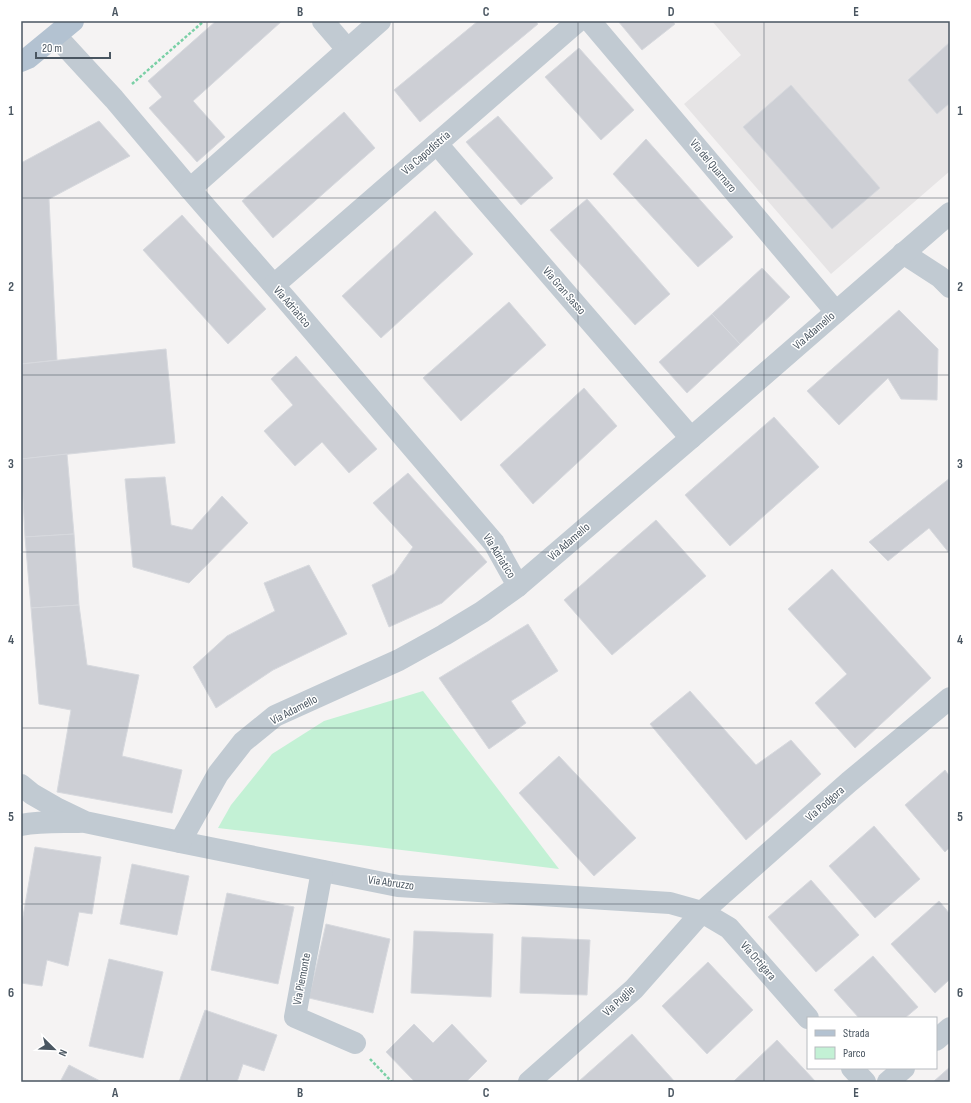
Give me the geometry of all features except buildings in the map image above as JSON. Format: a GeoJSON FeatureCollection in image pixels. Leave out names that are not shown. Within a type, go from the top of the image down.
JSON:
{"type":"FeatureCollection","features":[{"type":"Feature","properties":{"kind":"main road"},"geometry":{"type":"LineString","coordinates":[[23,62],[73,21]]}},
{"type":"Feature","properties":{"kind":"street"},"geometry":{"type":"LineString","coordinates":[[323,21],[347,49]]}},
{"type":"Feature","properties":{"kind":"street"},"geometry":{"type":"LineString","coordinates":[[190,189],[380,21]]}},
{"type":"Feature","properties":{"kind":"street","name":"Via Capodistria"},"geometry":{"type":"LineString","coordinates":[[274,285],[578,21]]}},
{"type":"Feature","properties":{"kind":"street","name":"Via del Quarnaro"},"geometry":{"type":"LineString","coordinates":[[590,21],[836,312]]}},
{"type":"Feature","properties":{"kind":"street","name":"Via Adriatico"},"geometry":{"type":"LineString","coordinates":[[56,36],[114,99],[494,543],[518,586]]}},
{"type":"Feature","properties":{"kind":"street","name":"Via Gran Sasso"},"geometry":{"type":"LineString","coordinates":[[437,144],[691,438]]}},
{"type":"Feature","properties":{"kind":"street","name":"Via Adamello"},"geometry":{"type":"LineString","coordinates":[[180,842],[218,774],[243,742],[275,716],[399,660],[482,612],[518,586],[950,213]]}},
{"type":"Feature","properties":{"kind":"street"},"geometry":{"type":"LineString","coordinates":[[903,253],[940,277],[950,287]]}},
{"type":"Feature","properties":{"kind":"street","name":"Via Podgora"},"geometry":{"type":"LineString","coordinates":[[702,912],[849,782],[950,698]]}},
{"type":"Feature","properties":{"kind":"street","name":"Via Abruzzo"},"geometry":{"type":"LineString","coordinates":[[21,785],[32,794],[84,822]]}},
{"type":"Feature","properties":{"kind":"street","name":"Via Abruzzo"},"geometry":{"type":"LineString","coordinates":[[21,825],[54,822],[84,822],[398,886],[670,903],[702,912]]}},
{"type":"Feature","properties":{"kind":"street","name":"Via Piemonte"},"geometry":{"type":"LineString","coordinates":[[322,871],[294,1017],[355,1043]]}},
{"type":"Feature","properties":{"kind":"street","name":"Via Ortigara"},"geometry":{"type":"LineString","coordinates":[[702,912],[729,928],[807,1017]]}},
{"type":"Feature","properties":{"kind":"street","name":"Via Puglie"},"geometry":{"type":"LineString","coordinates":[[529,1082],[634,989],[702,912]]}},
{"type":"Feature","properties":{"kind":"street"},"geometry":{"type":"LineString","coordinates":[[937,1039],[950,1028]]}},
{"type":"Feature","properties":{"kind":"street"},"geometry":{"type":"LineString","coordinates":[[853,1069],[865,1082]]}},
{"type":"Feature","properties":{"kind":"street"},"geometry":{"type":"LineString","coordinates":[[888,1082],[903,1069]]}},
{"type":"Feature","properties":{"kind":"path"},"geometry":{"type":"LineString","coordinates":[[114,99],[204,21]]}},
{"type":"Feature","properties":{"kind":"path"},"geometry":{"type":"LineString","coordinates":[[355,1043],[392,1082]]}},
{"type":"Feature","properties":{"kind":"shaded area"},"geometry":{"type":"Polygon","coordinates":[[[712,21],[950,21],[950,171],[831,274],[684,104],[741,55],[712,21]]]}},
{"type":"Feature","properties":{"kind":"green space"},"geometry":{"type":"Polygon","coordinates":[[[423,691],[559,869],[218,828],[231,805],[272,754],[324,721],[423,691]]]}}]}
